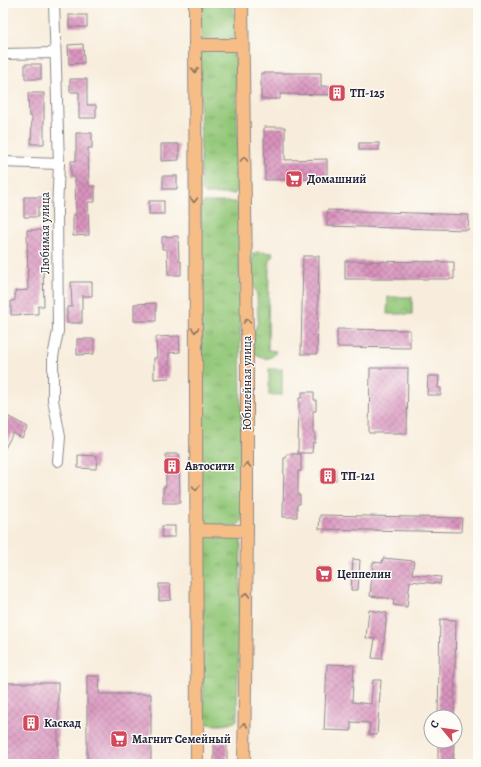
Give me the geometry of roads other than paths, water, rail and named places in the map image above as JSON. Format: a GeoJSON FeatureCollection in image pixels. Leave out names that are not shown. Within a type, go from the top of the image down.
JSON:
{"type":"FeatureCollection","features":[{"type":"Feature","properties":{"kind":"main road"},"geometry":{"type":"LineString","coordinates":[[195,3],[194,198],[197,764]]}},
{"type":"Feature","properties":{"kind":"main road","name":"Юбилейная улица"},"geometry":{"type":"LineString","coordinates":[[242,3],[247,341],[247,531],[244,764]]}},
{"type":"Feature","properties":{"kind":"main road"},"geometry":{"type":"LineString","coordinates":[[195,45],[242,45]]}},
{"type":"Feature","properties":{"kind":"main road"},"geometry":{"type":"LineString","coordinates":[[196,530],[247,531]]}},
{"type":"Feature","properties":{"kind":"street","name":"Любимая улица"},"geometry":{"type":"LineString","coordinates":[[54,3],[59,164],[57,210],[58,331],[53,357],[53,400],[60,437],[58,461]]}},
{"type":"Feature","properties":{"kind":"street"},"geometry":{"type":"LineString","coordinates":[[3,54],[55,53]]}},
{"type":"Feature","properties":{"kind":"street"},"geometry":{"type":"LineString","coordinates":[[3,162],[59,164]]}},
{"type":"Feature","properties":{"kind":"place","name":"ТП-125"},"geometry":{"type":"Point","coordinates":[337,93]}},
{"type":"Feature","properties":{"kind":"place","name":"Домашний"},"geometry":{"type":"Point","coordinates":[294,179]}},
{"type":"Feature","properties":{"kind":"place","name":"Автосити"},"geometry":{"type":"Point","coordinates":[172,466]}},
{"type":"Feature","properties":{"kind":"place","name":"ТП-121"},"geometry":{"type":"Point","coordinates":[328,476]}},
{"type":"Feature","properties":{"kind":"place","name":"Цеппелин"},"geometry":{"type":"Point","coordinates":[324,574]}},
{"type":"Feature","properties":{"kind":"place","name":"Каскад"},"geometry":{"type":"Point","coordinates":[31,723]}},
{"type":"Feature","properties":{"kind":"place","name":"Магнит Семейный"},"geometry":{"type":"Point","coordinates":[119,739]}}]}
